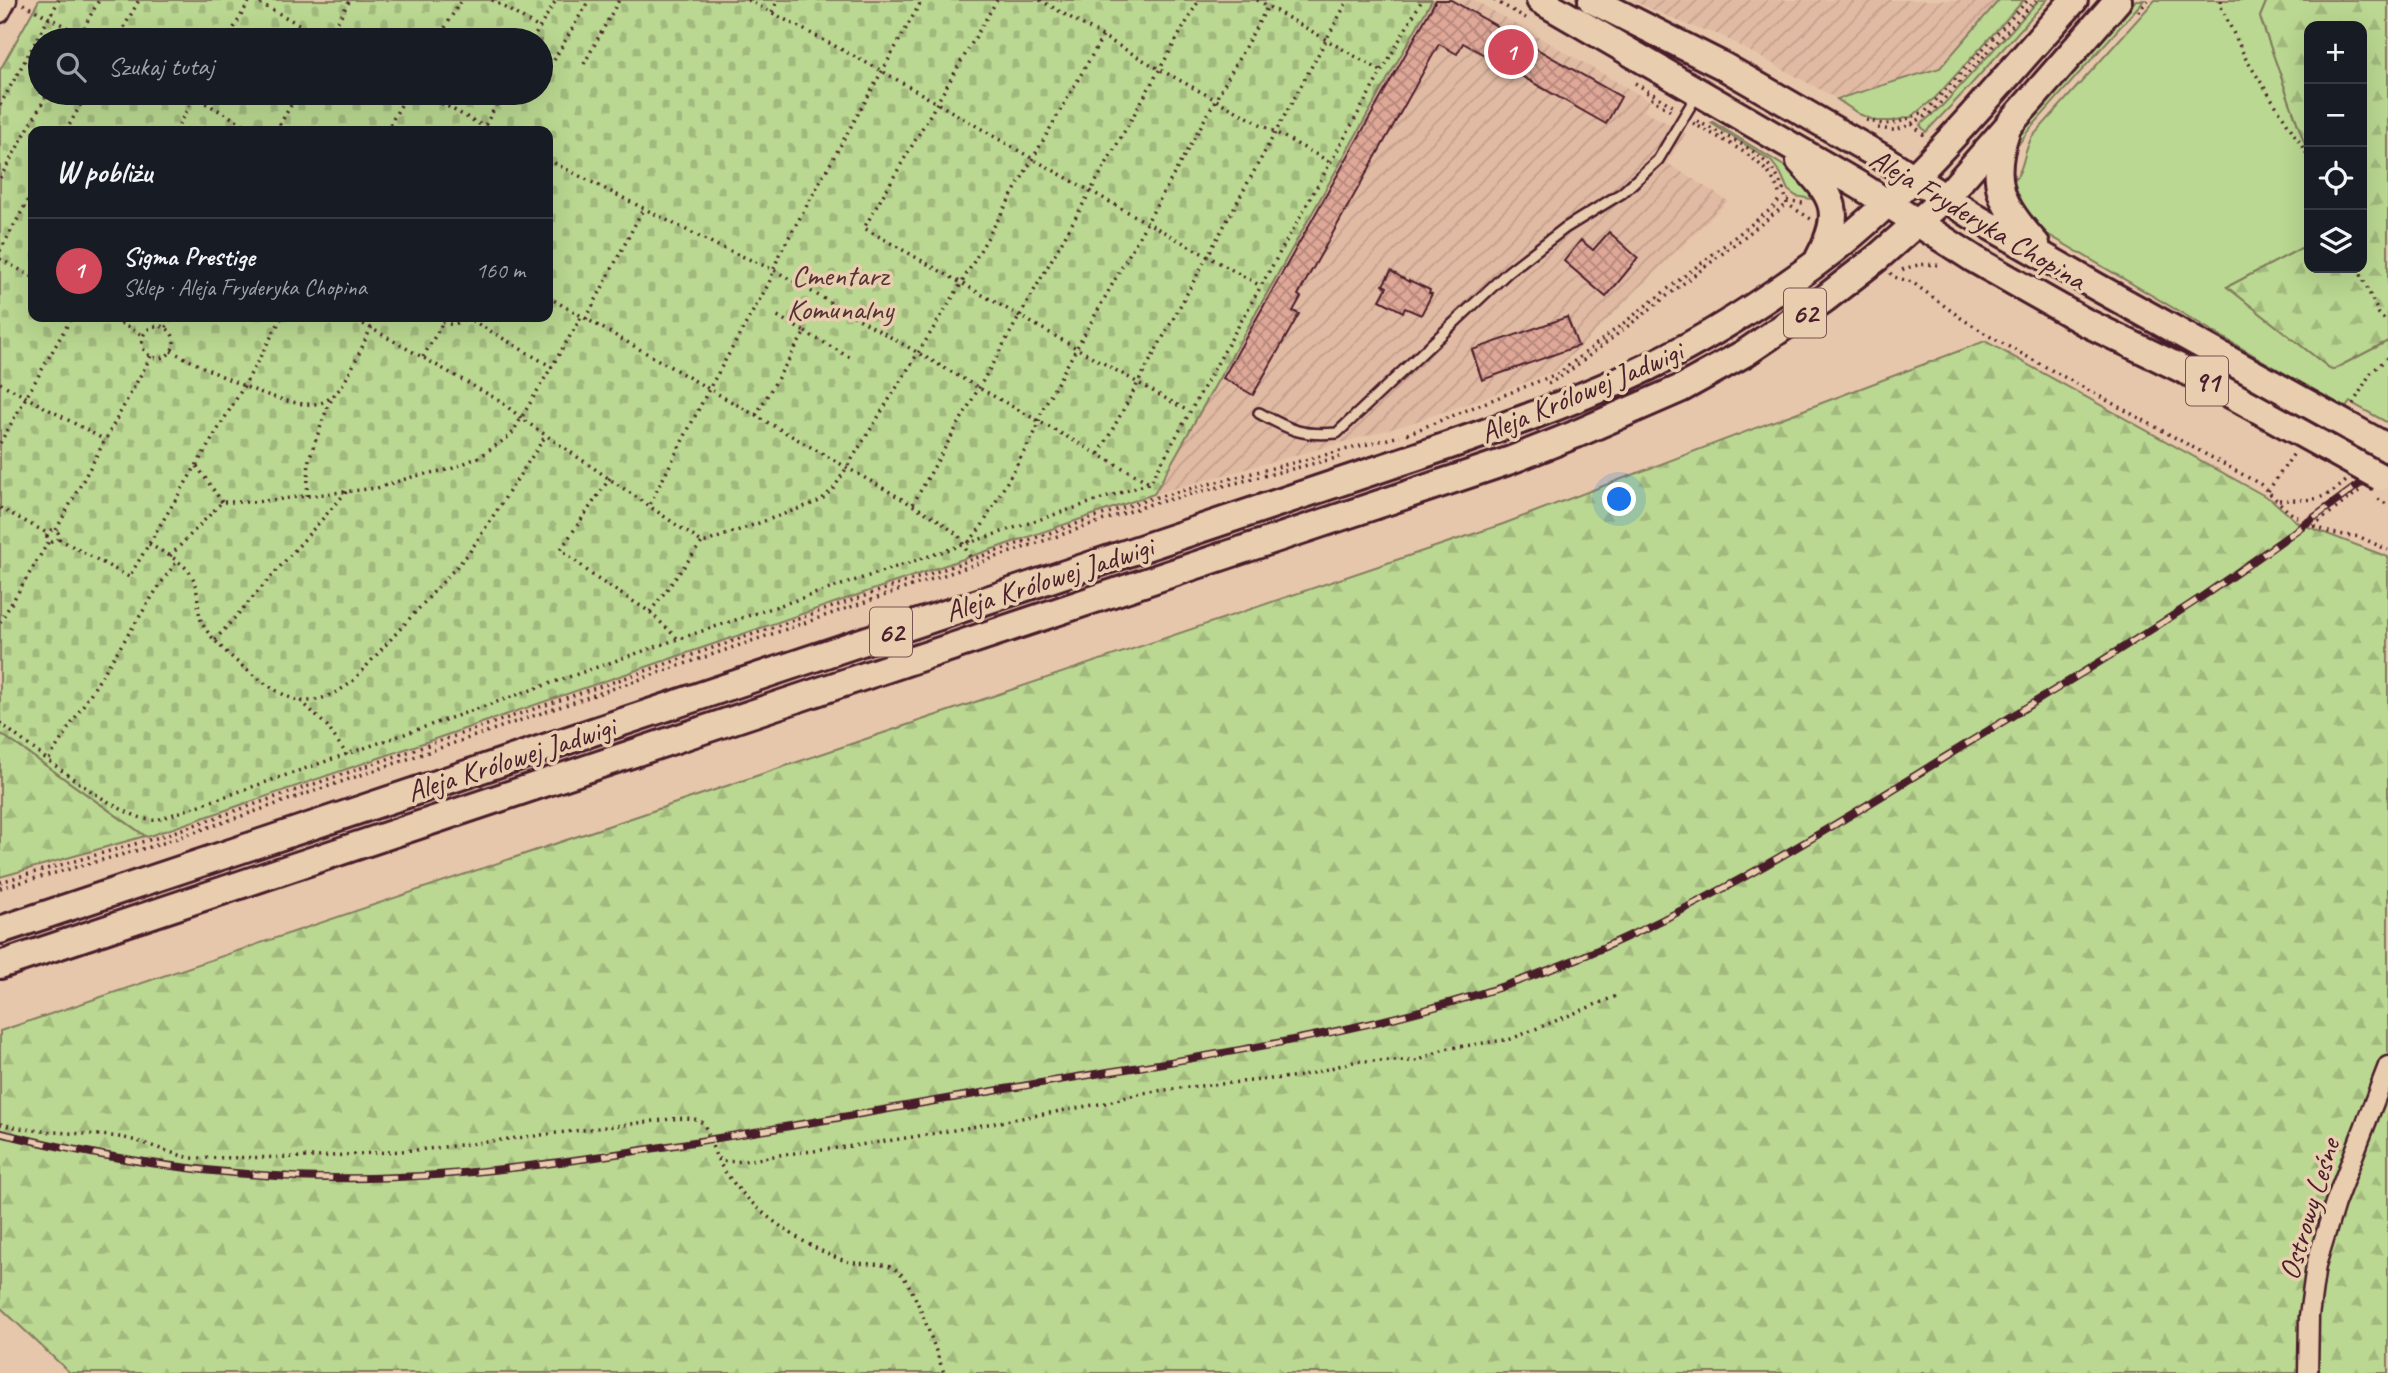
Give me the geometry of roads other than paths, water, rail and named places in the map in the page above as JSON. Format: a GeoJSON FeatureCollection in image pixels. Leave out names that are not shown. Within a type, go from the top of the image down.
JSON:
{"type":"FeatureCollection","features":[{"type":"Feature","properties":{"kind":"main road","name":"Aleja Fryderyka Chopina"},"geometry":{"type":"LineString","coordinates":[[1540,0],[1693,86],[1917,224],[2085,322],[2216,386],[2326,447],[2377,484]]}},
{"type":"Feature","properties":{"kind":"main road","name":"Aleja Fryderyka Chopina"},"geometry":{"type":"LineString","coordinates":[[1592,0],[1693,86],[1914,176],[2053,261],[2351,418],[2388,448]]}},
{"type":"Feature","properties":{"kind":"main road","name":"62"},"geometry":{"type":"LineString","coordinates":[[1886,203],[1914,176],[2074,0]]}},
{"type":"Feature","properties":{"kind":"main road","name":"62"},"geometry":{"type":"LineString","coordinates":[[1917,224],[1946,197],[2118,0]]}},
{"type":"Feature","properties":{"kind":"main road"},"geometry":{"type":"LineString","coordinates":[[2007,126],[1997,164],[2002,198],[2008,212],[2053,261]]}},
{"type":"Feature","properties":{"kind":"main road"},"geometry":{"type":"LineString","coordinates":[[1776,137],[1827,191],[1833,218],[1828,241],[1816,264]]}},
{"type":"Feature","properties":{"kind":"main road","name":"Aleja Królowej Jadwigi"},"geometry":{"type":"LineString","coordinates":[[0,930],[1530,418],[1630,375],[1747,312],[1816,264],[1886,203]]}},
{"type":"Feature","properties":{"kind":"main road","name":"Aleja Królowej Jadwigi"},"geometry":{"type":"LineString","coordinates":[[0,965],[1511,460],[1649,403],[1717,369],[1777,333],[1877,258],[1917,224]]}},
{"type":"Feature","properties":{"kind":"street"},"geometry":{"type":"LineString","coordinates":[[0,13],[14,2]]}},
{"type":"Feature","properties":{"kind":"street","name":"Ostrowy Leśne"},"geometry":{"type":"LineString","coordinates":[[2308,1373],[2309,1316],[2316,1265],[2335,1203],[2388,1066]]}},
{"type":"Feature","properties":{"kind":"lane"},"geometry":{"type":"LineString","coordinates":[[1259,413],[1292,431],[1313,435],[1337,433],[1508,272],[1565,228],[1622,193],[1658,160],[1693,86]]}},
{"type":"Feature","properties":{"kind":"railway"},"geometry":{"type":"LineString","coordinates":[[0,1133],[91,1153],[229,1173],[369,1178],[484,1171],[675,1145],[1231,1052],[1373,1023],[1443,1005],[1511,983],[1628,937],[1768,863],[1859,810],[2169,618],[2271,549],[2388,463]]}},
{"type":"Feature","properties":{"kind":"place","name":"Sigma Prestige"},"geometry":{"type":"Point","coordinates":[1511,52]}},
{"type":"Feature","properties":{"kind":"park label","name":"Cmentarz Komunalny"},"geometry":{"type":"Point","coordinates":[840,292]}}]}
